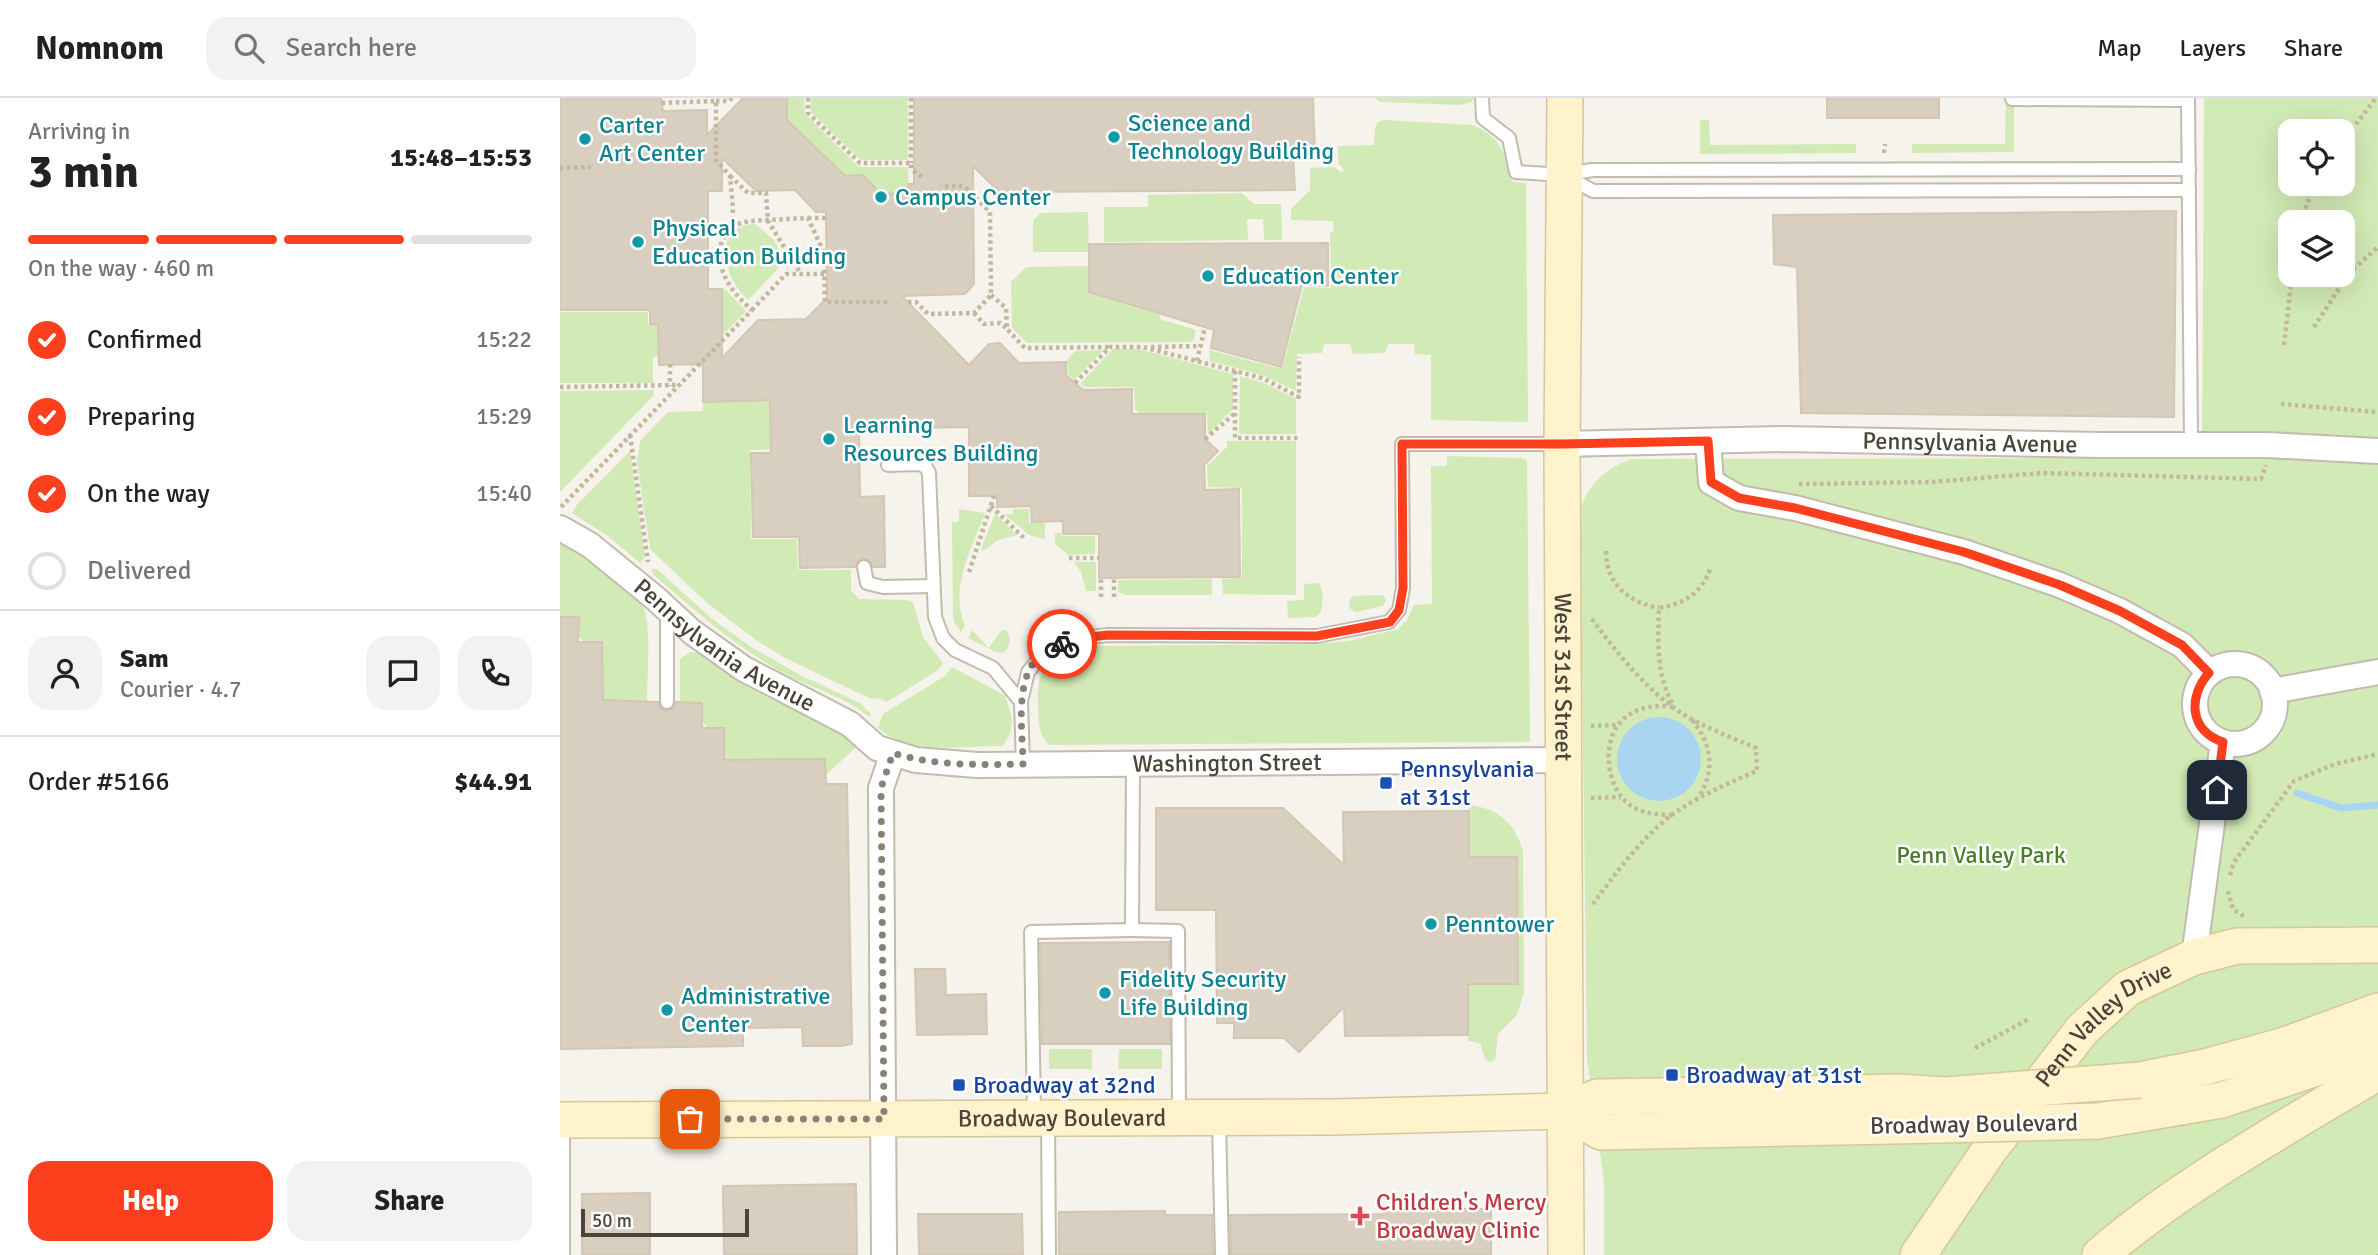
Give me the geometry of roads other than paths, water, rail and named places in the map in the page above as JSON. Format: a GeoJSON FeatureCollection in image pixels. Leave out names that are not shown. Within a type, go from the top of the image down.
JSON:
{"type":"FeatureCollection","features":[{"type":"Feature","properties":{"kind":"main road","name":"West 31st Street"},"geometry":{"type":"LineString","coordinates":[[1565,98],[1562,760],[1566,1255]]}},
{"type":"Feature","properties":{"kind":"main road","name":"Penn Valley Drive"},"geometry":{"type":"LineString","coordinates":[[1918,1255],[1990,1149],[2082,1030],[2127,988],[2194,957],[2237,946],[2378,945]]}},
{"type":"Feature","properties":{"kind":"main road","name":"Broadway Boulevard"},"geometry":{"type":"LineString","coordinates":[[561,1120],[1333,1117],[1564,1111],[1601,1132],[1943,1110],[2140,1080],[2205,1067],[2282,1046],[2378,1012]]}},
{"type":"Feature","properties":{"kind":"main road","name":"Broadway Boulevard"},"geometry":{"type":"LineString","coordinates":[[1943,1110],[2098,1121],[2222,1100],[2378,1047]]}},
{"type":"Feature","properties":{"kind":"main road"},"geometry":{"type":"LineString","coordinates":[[2100,1255],[2139,1222],[2260,1143],[2378,1072]]}},
{"type":"Feature","properties":{"kind":"street","name":"Pennsylvania Avenue"},"geometry":{"type":"LineString","coordinates":[[1562,444],[1784,439],[2267,445],[2378,451]]}},
{"type":"Feature","properties":{"kind":"street"},"geometry":{"type":"LineString","coordinates":[[1708,441],[1711,482],[1739,498],[1795,508],[1964,552],[2060,585],[2120,611],[2182,645],[2209,673]]}},
{"type":"Feature","properties":{"kind":"street","name":"Pennsylvania Avenue"},"geometry":{"type":"LineString","coordinates":[[560,528],[590,545],[667,610],[744,669],[850,724],[877,748],[893,753]]}},
{"type":"Feature","properties":{"kind":"street"},"geometry":{"type":"LineString","coordinates":[[2239,663],[2253,667],[2266,677],[2272,691],[2276,708],[2270,725],[2261,736],[2251,742],[2235,746],[2213,738],[2202,728],[2195,714],[2194,698],[2200,682],[2209,673],[2227,664],[2239,663]]}},
{"type":"Feature","properties":{"kind":"street"},"geometry":{"type":"LineString","coordinates":[[2272,691],[2378,672]]}},
{"type":"Feature","properties":{"kind":"street"},"geometry":{"type":"LineString","coordinates":[[2194,957],[2223,742]]}},
{"type":"Feature","properties":{"kind":"street"},"geometry":{"type":"LineString","coordinates":[[884,1255],[881,788],[893,753]]}},
{"type":"Feature","properties":{"kind":"street","name":"Washington Street"},"geometry":{"type":"LineString","coordinates":[[893,753],[916,760],[976,765],[1562,760]]}},
{"type":"Feature","properties":{"kind":"lane"},"geometry":{"type":"LineString","coordinates":[[1482,98],[1483,118],[1509,138],[1516,172],[1564,176],[1592,170],[2189,169]]}},
{"type":"Feature","properties":{"kind":"lane"},"geometry":{"type":"LineString","coordinates":[[2012,99],[2188,99],[2191,444]]}},
{"type":"Feature","properties":{"kind":"lane"},"geometry":{"type":"LineString","coordinates":[[1564,176],[1593,191],[2189,190]]}},
{"type":"Feature","properties":{"kind":"lane"},"geometry":{"type":"LineString","coordinates":[[1023,764],[1021,702],[1028,672],[1046,650],[1072,639],[1108,635],[1317,636],[1390,622],[1399,610],[1403,588],[1402,444],[1562,444]]}},
{"type":"Feature","properties":{"kind":"lane"},"geometry":{"type":"LineString","coordinates":[[888,464],[919,464],[926,467],[929,473],[935,617],[943,638],[955,650],[993,668],[1021,702]]}},
{"type":"Feature","properties":{"kind":"lane"},"geometry":{"type":"LineString","coordinates":[[864,567],[867,583],[883,587],[933,586]]}},
{"type":"Feature","properties":{"kind":"lane"},"geometry":{"type":"LineString","coordinates":[[667,610],[667,702]]}},
{"type":"Feature","properties":{"kind":"lane"},"geometry":{"type":"LineString","coordinates":[[1132,930],[1133,763]]}},
{"type":"Feature","properties":{"kind":"lane"},"geometry":{"type":"LineString","coordinates":[[1049,1255],[1031,932],[1178,931],[1180,1117]]}},
{"type":"Feature","properties":{"kind":"lane"},"geometry":{"type":"LineString","coordinates":[[1219,1117],[1222,1255]]}},
{"type":"Feature","properties":{"kind":"lane"},"geometry":{"type":"LineString","coordinates":[[561,1120],[563,1255]]}},
{"type":"Feature","properties":{"kind":"water"},"geometry":{"type":"Polygon","coordinates":[[[1659,717],[1675,720],[1689,729],[1698,743],[1701,759],[1698,775],[1689,789],[1675,798],[1659,801],[1643,798],[1629,789],[1620,775],[1617,759],[1620,743],[1629,729],[1643,720],[1659,717]]]}},
{"type":"Feature","properties":{"kind":"waterway"},"geometry":{"type":"LineString","coordinates":[[2297,793],[2341,808],[2378,805]]}},
{"type":"Feature","properties":{"kind":"place","name":"Science and Technology Building"},"geometry":{"type":"Point","coordinates":[1114,137]}},
{"type":"Feature","properties":{"kind":"place","name":"Carter Art Center"},"geometry":{"type":"Point","coordinates":[585,139]}},
{"type":"Feature","properties":{"kind":"place","name":"Campus Center"},"geometry":{"type":"Point","coordinates":[881,197]}},
{"type":"Feature","properties":{"kind":"place","name":"Physical Education Building"},"geometry":{"type":"Point","coordinates":[638,242]}},
{"type":"Feature","properties":{"kind":"place","name":"Education Center"},"geometry":{"type":"Point","coordinates":[1208,276]}},
{"type":"Feature","properties":{"kind":"place","name":"Learning Resources Building"},"geometry":{"type":"Point","coordinates":[829,439]}},
{"type":"Feature","properties":{"kind":"place","name":"Pennsylvania at 31st"},"geometry":{"type":"Point","coordinates":[1386,783]}},
{"type":"Feature","properties":{"kind":"place","name":"Penntower"},"geometry":{"type":"Point","coordinates":[1431,924]}},
{"type":"Feature","properties":{"kind":"place","name":"Fidelity Security Life Building"},"geometry":{"type":"Point","coordinates":[1105,993]}},
{"type":"Feature","properties":{"kind":"place","name":"Administrative Center"},"geometry":{"type":"Point","coordinates":[667,1010]}},
{"type":"Feature","properties":{"kind":"place","name":"Broadway at 31st"},"geometry":{"type":"Point","coordinates":[1672,1075]}},
{"type":"Feature","properties":{"kind":"place","name":"Broadway at 32nd"},"geometry":{"type":"Point","coordinates":[959,1085]}},
{"type":"Feature","properties":{"kind":"place","name":"Children's Mercy Broadway Clinic"},"geometry":{"type":"Point","coordinates":[1360,1216]}},
{"type":"Feature","properties":{"kind":"park label","name":"Penn Valley Park"},"geometry":{"type":"Point","coordinates":[1981,855]}}]}
